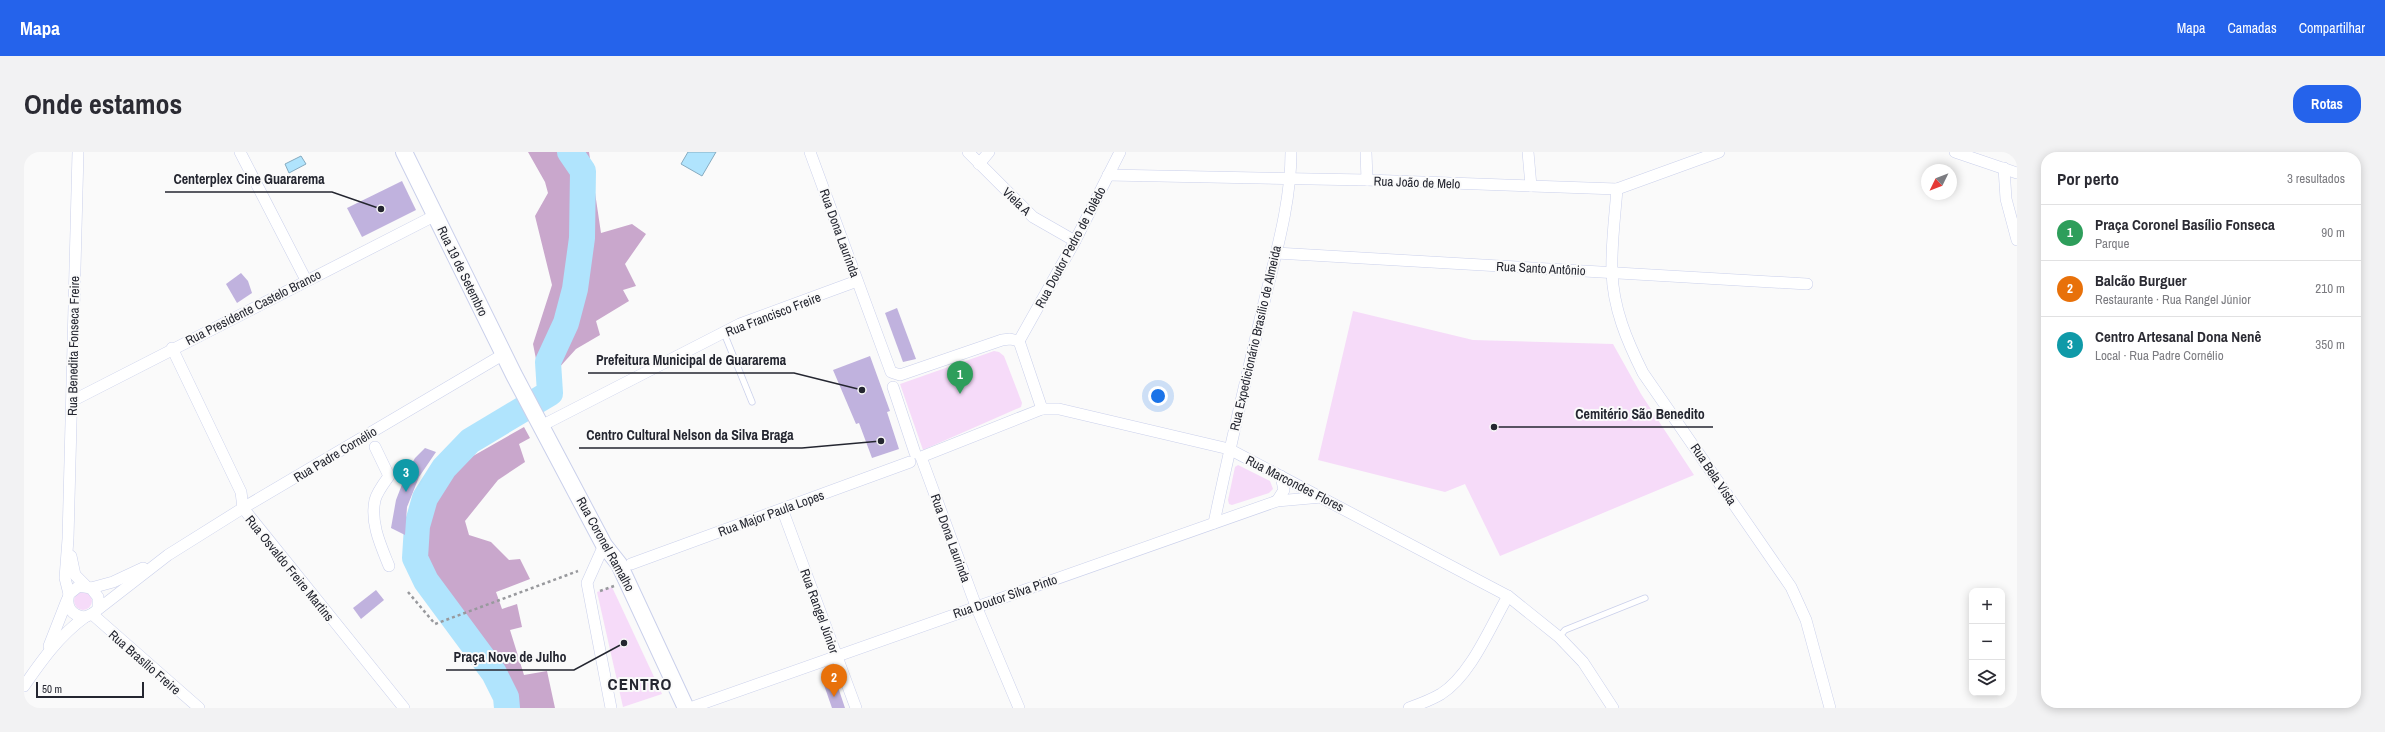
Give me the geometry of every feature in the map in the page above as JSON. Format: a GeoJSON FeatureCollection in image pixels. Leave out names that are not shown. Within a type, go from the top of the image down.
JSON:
{"type":"FeatureCollection","features":[{"type":"Feature","properties":{"kind":"main road","name":"Rua 19 de Setembro"},"geometry":{"type":"LineString","coordinates":[[404,152],[521,390]]}},
{"type":"Feature","properties":{"kind":"main road","name":"Rua Coronel Ramalho"},"geometry":{"type":"LineString","coordinates":[[521,390],[539,421],[604,545],[619,564],[686,708]]}},
{"type":"Feature","properties":{"kind":"street","name":"Rua Benedita Fonseca Freire"},"geometry":{"type":"LineString","coordinates":[[68,539],[78,152]]}},
{"type":"Feature","properties":{"kind":"street"},"geometry":{"type":"LineString","coordinates":[[240,152],[306,280]]}},
{"type":"Feature","properties":{"kind":"street","name":"Rua Dona Laurinda"},"geometry":{"type":"LineString","coordinates":[[810,152],[891,372],[900,375],[1002,340],[1010,339],[1019,341]]}},
{"type":"Feature","properties":{"kind":"street","name":"Viela A"},"geometry":{"type":"LineString","coordinates":[[968,152],[1032,217],[1075,241]]}},
{"type":"Feature","properties":{"kind":"street"},"geometry":{"type":"LineString","coordinates":[[979,164],[989,152]]}},
{"type":"Feature","properties":{"kind":"street","name":"Rua Doutor Pedro de Tolêdo"},"geometry":{"type":"LineString","coordinates":[[1019,341],[1075,241],[1120,152]]}},
{"type":"Feature","properties":{"kind":"street","name":"Rua Expedicionário Brasílio de Almeida"},"geometry":{"type":"LineString","coordinates":[[1214,523],[1229,449],[1276,253],[1291,179],[1291,152]]}},
{"type":"Feature","properties":{"kind":"street"},"geometry":{"type":"LineString","coordinates":[[1366,152],[1367,180]]}},
{"type":"Feature","properties":{"kind":"street"},"geometry":{"type":"LineString","coordinates":[[1528,152],[1530,186]]}},
{"type":"Feature","properties":{"kind":"street","name":"Rua João de Melo"},"geometry":{"type":"LineString","coordinates":[[1108,175],[1367,180],[1617,189],[1719,152]]}},
{"type":"Feature","properties":{"kind":"street"},"geometry":{"type":"LineString","coordinates":[[1955,152],[2017,173]]}},
{"type":"Feature","properties":{"kind":"street"},"geometry":{"type":"LineString","coordinates":[[2004,168],[2006,199],[2017,240]]}},
{"type":"Feature","properties":{"kind":"street","name":"Rua Bela Vista"},"geometry":{"type":"LineString","coordinates":[[1617,189],[1612,272],[1619,317],[1629,345],[1644,373],[1791,587],[1806,620],[1830,708]]}},
{"type":"Feature","properties":{"kind":"street","name":"Rua Presidente Castelo Branco"},"geometry":{"type":"LineString","coordinates":[[72,401],[172,348],[436,215]]}},
{"type":"Feature","properties":{"kind":"street","name":"Rua Santo Antônio"},"geometry":{"type":"LineString","coordinates":[[1276,253],[1807,284]]}},
{"type":"Feature","properties":{"kind":"street","name":"Rua Francisco Freire"},"geometry":{"type":"LineString","coordinates":[[539,421],[740,324],[857,281]]}},
{"type":"Feature","properties":{"kind":"street"},"geometry":{"type":"LineString","coordinates":[[1019,341],[1042,409]]}},
{"type":"Feature","properties":{"kind":"street","name":"Rua Osvaldo Freire Martins"},"geometry":{"type":"LineString","coordinates":[[172,348],[241,492],[243,508],[404,708]]}},
{"type":"Feature","properties":{"kind":"street","name":"Rua Padre Cornélio"},"geometry":{"type":"LineString","coordinates":[[24,686],[45,655],[65,632],[168,555],[243,508],[504,354]]}},
{"type":"Feature","properties":{"kind":"street","name":"Rua Dona Laurinda"},"geometry":{"type":"LineString","coordinates":[[893,387],[915,458],[1019,708]]}},
{"type":"Feature","properties":{"kind":"street","name":"Rua Marcondes Flores"},"geometry":{"type":"LineString","coordinates":[[915,458],[1042,409],[1059,410],[1229,449],[1323,496],[1508,596],[1558,637],[1583,662],[1613,708]]}},
{"type":"Feature","properties":{"kind":"street"},"geometry":{"type":"LineString","coordinates":[[375,446],[389,476],[375,500],[374,514],[375,530],[389,566]]}},
{"type":"Feature","properties":{"kind":"street","name":"Rua Major Paula Lopes"},"geometry":{"type":"LineString","coordinates":[[631,564],[915,458]]}},
{"type":"Feature","properties":{"kind":"street"},"geometry":{"type":"LineString","coordinates":[[1277,501],[1284,490],[1281,476]]}},
{"type":"Feature","properties":{"kind":"street","name":"Rua Doutor Silva Pinto"},"geometry":{"type":"LineString","coordinates":[[690,708],[1277,501],[1323,496]]}},
{"type":"Feature","properties":{"kind":"street","name":"Rua Rangel Júnior"},"geometry":{"type":"LineString","coordinates":[[784,514],[856,708]]}},
{"type":"Feature","properties":{"kind":"street"},"geometry":{"type":"LineString","coordinates":[[68,539],[73,568],[76,575],[98,597],[92,613],[72,613],[65,578],[68,539]]}},
{"type":"Feature","properties":{"kind":"street"},"geometry":{"type":"LineString","coordinates":[[604,545],[587,583],[611,708]]}},
{"type":"Feature","properties":{"kind":"street","name":"Rua Padre Cornélio"},"geometry":{"type":"LineString","coordinates":[[89,587],[113,582],[168,555]]}},
{"type":"Feature","properties":{"kind":"street"},"geometry":{"type":"LineString","coordinates":[[68,597],[73,589],[89,587]]}},
{"type":"Feature","properties":{"kind":"street"},"geometry":{"type":"LineString","coordinates":[[1409,708],[1440,694],[1456,682],[1467,668],[1508,596]]}},
{"type":"Feature","properties":{"kind":"street","name":"Rua Padre Cornélio"},"geometry":{"type":"LineString","coordinates":[[45,655],[68,597]]}},
{"type":"Feature","properties":{"kind":"street","name":"Rua Brasílio Freire"},"geometry":{"type":"LineString","coordinates":[[92,613],[199,708]]}},
{"type":"Feature","properties":{"kind":"lane"},"geometry":{"type":"LineString","coordinates":[[724,333],[752,402]]}},
{"type":"Feature","properties":{"kind":"lane"},"geometry":{"type":"LineString","coordinates":[[1558,637],[1565,630],[1645,598]]}},
{"type":"Feature","properties":{"kind":"path"},"geometry":{"type":"LineString","coordinates":[[408,592],[435,624],[536,588],[583,569]]}},
{"type":"Feature","properties":{"kind":"shaded area"},"geometry":{"type":"Polygon","coordinates":[[[528,152],[589,152],[601,233],[632,224],[646,234],[625,264],[636,286],[623,290],[629,301],[596,321],[600,335],[576,349],[557,370],[544,357],[536,359],[533,344],[552,285],[535,216],[548,193],[545,182],[528,152]]]}},
{"type":"Feature","properties":{"kind":"shaded area"},"geometry":{"type":"Polygon","coordinates":[[[1353,311],[1473,340],[1613,344],[1641,394],[1694,475],[1500,556],[1465,484],[1445,492],[1318,460],[1353,311]]]}},
{"type":"Feature","properties":{"kind":"shaded area"},"geometry":{"type":"Polygon","coordinates":[[[994,351],[999,352],[1004,356],[1022,403],[1021,407],[923,450],[900,384],[994,351]]]}},
{"type":"Feature","properties":{"kind":"shaded area"},"geometry":{"type":"Polygon","coordinates":[[[524,427],[530,438],[519,444],[525,462],[498,480],[465,521],[469,535],[491,542],[509,560],[520,559],[530,579],[496,592],[502,609],[517,604],[522,627],[510,630],[524,675],[547,671],[555,708],[518,708],[515,695],[494,654],[461,615],[428,568],[424,533],[435,499],[452,476],[473,456],[524,427]]]}},
{"type":"Feature","properties":{"kind":"shaded area"},"geometry":{"type":"Polygon","coordinates":[[[1238,465],[1270,481],[1273,489],[1269,493],[1232,505],[1229,504],[1228,500],[1235,467],[1238,465]]]}},
{"type":"Feature","properties":{"kind":"shaded area"},"geometry":{"type":"Polygon","coordinates":[[[612,587],[662,694],[623,707],[597,592],[612,587]]]}},
{"type":"Feature","properties":{"kind":"shaded area"},"geometry":{"type":"Polygon","coordinates":[[[79,592],[87,592],[92,597],[90,608],[87,610],[79,610],[74,605],[74,597],[79,592]]]}},
{"type":"Feature","properties":{"kind":"water"},"geometry":{"type":"Polygon","coordinates":[[[688,152],[716,152],[702,176],[681,164],[688,152]]]}},
{"type":"Feature","properties":{"kind":"water"},"geometry":{"type":"Polygon","coordinates":[[[301,156],[306,164],[289,173],[285,164],[301,156]]]}},
{"type":"Feature","properties":{"kind":"building"},"geometry":{"type":"Polygon","coordinates":[[[402,181],[416,210],[362,237],[347,208],[402,181]]]}},
{"type":"Feature","properties":{"kind":"building"},"geometry":{"type":"Polygon","coordinates":[[[241,273],[248,281],[252,293],[237,303],[226,284],[241,273]]]}},
{"type":"Feature","properties":{"kind":"building"},"geometry":{"type":"Polygon","coordinates":[[[897,308],[916,359],[903,362],[885,313],[897,308]]]}},
{"type":"Feature","properties":{"kind":"building"},"geometry":{"type":"Polygon","coordinates":[[[870,356],[890,411],[887,412],[899,449],[872,458],[859,423],[856,424],[833,370],[870,356]]]}},
{"type":"Feature","properties":{"kind":"building"},"geometry":{"type":"Polygon","coordinates":[[[425,448],[436,452],[419,477],[407,507],[405,535],[391,528],[396,500],[406,474],[415,458],[425,448]]]}},
{"type":"Feature","properties":{"kind":"building"},"geometry":{"type":"Polygon","coordinates":[[[376,590],[384,600],[361,619],[353,608],[376,590]]]}},
{"type":"Feature","properties":{"kind":"building"},"geometry":{"type":"Polygon","coordinates":[[[836,681],[845,708],[832,708],[824,685],[836,681]]]}},
{"type":"Feature","properties":{"kind":"waterway"},"geometry":{"type":"LineString","coordinates":[[507,708],[506,697],[494,673],[426,581],[415,558],[417,526],[425,498],[444,468],[470,441],[550,393],[548,362],[566,323],[575,289],[582,238],[583,171],[570,152]]}},
{"type":"Feature","properties":{"kind":"place","name":"Centerplex Cine Guararema"},"geometry":{"type":"Point","coordinates":[381,209]}},
{"type":"Feature","properties":{"kind":"place","name":"Prefeitura Municipal de Guararema"},"geometry":{"type":"Point","coordinates":[862,390]}},
{"type":"Feature","properties":{"kind":"place","name":"Praça Coronel Basílio Fonseca"},"geometry":{"type":"Point","coordinates":[960,394]}},
{"type":"Feature","properties":{"kind":"place","name":"Cemitério São Benedito"},"geometry":{"type":"Point","coordinates":[1494,427]}},
{"type":"Feature","properties":{"kind":"place","name":"Centro Cultural Nelson da Silva Braga"},"geometry":{"type":"Point","coordinates":[881,441]}},
{"type":"Feature","properties":{"kind":"place","name":"Centro Artesanal Dona Nenê"},"geometry":{"type":"Point","coordinates":[406,492]}},
{"type":"Feature","properties":{"kind":"place","name":"Praça Nove de Julho"},"geometry":{"type":"Point","coordinates":[624,643]}},
{"type":"Feature","properties":{"kind":"place","name":"Balcão Burguer"},"geometry":{"type":"Point","coordinates":[834,697]}},
{"type":"Feature","properties":{"kind":"district","name":"CENTRO"},"geometry":{"type":"Point","coordinates":[640,684]}}]}
